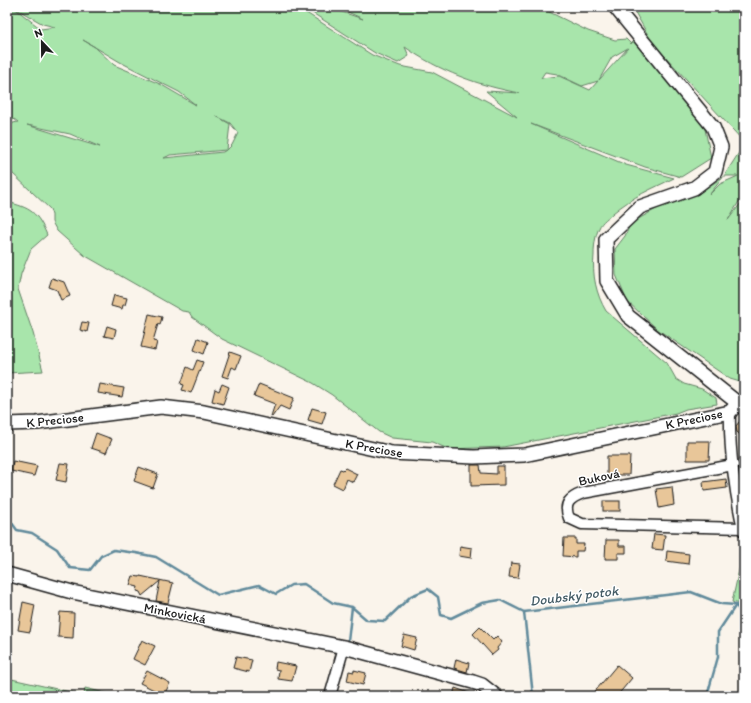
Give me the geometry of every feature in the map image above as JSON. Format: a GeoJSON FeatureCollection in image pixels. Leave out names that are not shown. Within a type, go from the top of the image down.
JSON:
{"type":"FeatureCollection","features":[{"type":"Feature","properties":{"kind":"street"},"geometry":{"type":"LineString","coordinates":[[615,7],[713,127],[721,148],[715,172],[694,188],[640,207],[606,240],[607,281],[628,316],[737,408]]}},
{"type":"Feature","properties":{"kind":"street","name":"K Preciose"},"geometry":{"type":"LineString","coordinates":[[7,424],[37,423],[161,407],[204,412],[392,453],[474,457],[524,455],[737,408]]}},
{"type":"Feature","properties":{"kind":"street","name":"Buková"},"geometry":{"type":"LineString","coordinates":[[734,465],[583,493],[573,497],[566,503],[566,510],[569,518],[582,524],[744,530],[730,428],[737,408]]}},
{"type":"Feature","properties":{"kind":"street","name":"Minkovická"},"geometry":{"type":"LineString","coordinates":[[7,574],[95,597],[344,647],[473,682],[482,685],[496,696]]}},
{"type":"Feature","properties":{"kind":"street"},"geometry":{"type":"LineString","coordinates":[[330,696],[344,647]]}},
{"type":"Feature","properties":{"kind":"green space"},"geometry":{"type":"Polygon","coordinates":[[[7,7],[17,10],[41,29],[55,27],[43,24],[13,7],[297,7],[372,55],[400,66],[432,72],[517,117],[486,91],[520,93],[475,82],[460,76],[418,56],[405,47],[409,56],[398,63],[375,53],[303,7],[333,7],[339,11],[363,19],[337,7],[539,7],[588,31],[615,40],[626,39],[631,44],[638,37],[705,129],[711,158],[681,177],[645,167],[531,124],[626,165],[674,178],[628,202],[602,223],[598,231],[595,245],[594,270],[596,284],[606,311],[667,363],[676,379],[684,384],[702,389],[716,398],[717,404],[686,409],[676,413],[503,447],[448,449],[432,442],[392,438],[379,432],[332,395],[313,383],[222,339],[192,317],[189,312],[182,311],[84,255],[57,231],[52,222],[50,209],[12,173],[9,164],[7,130],[13,123],[18,122],[14,119],[12,121],[7,120],[7,7]],[[95,47],[114,65],[160,84],[196,105],[179,92],[120,62],[95,47]],[[628,48],[612,57],[599,80],[628,48]],[[545,72],[541,78],[559,76],[590,90],[598,81],[582,86],[557,74],[545,72]],[[216,116],[230,124],[227,150],[232,145],[238,133],[230,123],[216,116]],[[27,125],[100,147],[70,134],[27,125]],[[226,150],[170,155],[164,158],[223,152],[226,150]]]}},
{"type":"Feature","properties":{"kind":"green space"},"geometry":{"type":"Polygon","coordinates":[[[632,7],[744,7],[744,142],[652,42],[632,7]]]}},
{"type":"Feature","properties":{"kind":"green space"},"geometry":{"type":"Polygon","coordinates":[[[740,151],[744,154],[744,193],[728,220],[744,199],[744,380],[740,382],[730,379],[657,329],[627,301],[616,275],[615,249],[625,236],[631,223],[658,208],[698,194],[724,176],[740,151]],[[724,176],[709,195],[720,184],[738,176],[724,176]]]}},
{"type":"Feature","properties":{"kind":"green space"},"geometry":{"type":"Polygon","coordinates":[[[7,202],[22,206],[32,212],[40,221],[47,235],[31,249],[21,274],[18,289],[33,333],[43,371],[7,373],[7,202]]]}},
{"type":"Feature","properties":{"kind":"green space"},"geometry":{"type":"Polygon","coordinates":[[[741,561],[744,561],[744,613],[740,604],[732,602],[741,561]]]}},
{"type":"Feature","properties":{"kind":"green space"},"geometry":{"type":"Polygon","coordinates":[[[7,678],[84,695],[85,688],[117,696],[18,696],[7,693],[7,678]]]}},
{"type":"Feature","properties":{"kind":"building"},"geometry":{"type":"Polygon","coordinates":[[[52,278],[64,282],[70,296],[61,300],[57,290],[49,287],[52,278]]]}},
{"type":"Feature","properties":{"kind":"building"},"geometry":{"type":"Polygon","coordinates":[[[114,295],[127,298],[122,309],[111,306],[114,295]]]}},
{"type":"Feature","properties":{"kind":"building"},"geometry":{"type":"Polygon","coordinates":[[[149,314],[162,317],[160,325],[158,324],[153,341],[157,342],[155,350],[141,347],[149,314]]]}},
{"type":"Feature","properties":{"kind":"building"},"geometry":{"type":"Polygon","coordinates":[[[82,322],[89,323],[87,332],[80,330],[82,322]]]}},
{"type":"Feature","properties":{"kind":"building"},"geometry":{"type":"Polygon","coordinates":[[[107,326],[116,329],[114,338],[104,336],[107,326]]]}},
{"type":"Feature","properties":{"kind":"building"},"geometry":{"type":"Polygon","coordinates":[[[198,338],[208,342],[204,354],[194,350],[198,338]]]}},
{"type":"Feature","properties":{"kind":"building"},"geometry":{"type":"Polygon","coordinates":[[[230,352],[241,356],[236,369],[232,367],[228,378],[222,376],[230,352]]]}},
{"type":"Feature","properties":{"kind":"building"},"geometry":{"type":"Polygon","coordinates":[[[197,360],[203,362],[191,393],[182,390],[184,385],[181,384],[187,367],[193,370],[197,360]]]}},
{"type":"Feature","properties":{"kind":"building"},"geometry":{"type":"Polygon","coordinates":[[[100,384],[124,388],[122,397],[98,393],[100,384]]]}},
{"type":"Feature","properties":{"kind":"building"},"geometry":{"type":"Polygon","coordinates":[[[222,384],[229,387],[223,404],[212,401],[215,389],[219,391],[222,384]]]}},
{"type":"Feature","properties":{"kind":"building"},"geometry":{"type":"Polygon","coordinates":[[[259,384],[294,398],[289,410],[280,406],[272,417],[275,404],[254,396],[259,384]]]}},
{"type":"Feature","properties":{"kind":"building"},"geometry":{"type":"Polygon","coordinates":[[[312,408],[326,412],[322,424],[308,420],[312,408]]]}},
{"type":"Feature","properties":{"kind":"building"},"geometry":{"type":"Polygon","coordinates":[[[744,416],[744,438],[737,432],[736,426],[744,416]]]}},
{"type":"Feature","properties":{"kind":"building"},"geometry":{"type":"Polygon","coordinates":[[[96,433],[112,439],[106,453],[91,448],[96,433]]]}},
{"type":"Feature","properties":{"kind":"building"},"geometry":{"type":"Polygon","coordinates":[[[687,441],[710,441],[709,460],[687,460],[687,441]]]}},
{"type":"Feature","properties":{"kind":"building"},"geometry":{"type":"Polygon","coordinates":[[[607,456],[630,456],[629,475],[607,475],[607,456]]]}},
{"type":"Feature","properties":{"kind":"building"},"geometry":{"type":"Polygon","coordinates":[[[13,461],[37,466],[34,476],[11,471],[13,461]]]}},
{"type":"Feature","properties":{"kind":"building"},"geometry":{"type":"Polygon","coordinates":[[[60,463],[69,464],[66,482],[56,480],[60,463]]]}},
{"type":"Feature","properties":{"kind":"building"},"geometry":{"type":"Polygon","coordinates":[[[471,465],[480,465],[481,473],[497,474],[497,466],[504,466],[504,485],[471,486],[471,465]]]}},
{"type":"Feature","properties":{"kind":"building"},"geometry":{"type":"Polygon","coordinates":[[[139,467],[158,474],[153,488],[134,481],[139,467]]]}},
{"type":"Feature","properties":{"kind":"building"},"geometry":{"type":"Polygon","coordinates":[[[345,468],[357,474],[353,482],[347,479],[343,489],[333,484],[340,469],[343,470],[345,468]]]}},
{"type":"Feature","properties":{"kind":"building"},"geometry":{"type":"Polygon","coordinates":[[[726,479],[727,488],[704,491],[703,482],[726,479]]]}},
{"type":"Feature","properties":{"kind":"building"},"geometry":{"type":"Polygon","coordinates":[[[672,487],[674,505],[659,508],[656,489],[672,487]]]}},
{"type":"Feature","properties":{"kind":"building"},"geometry":{"type":"Polygon","coordinates":[[[603,501],[620,501],[620,511],[603,511],[603,501]]]}},
{"type":"Feature","properties":{"kind":"building"},"geometry":{"type":"Polygon","coordinates":[[[654,534],[665,535],[663,550],[652,549],[654,534]]]}},
{"type":"Feature","properties":{"kind":"building"},"geometry":{"type":"Polygon","coordinates":[[[564,538],[576,538],[576,544],[584,544],[583,551],[576,551],[576,557],[563,556],[564,538]]]}},
{"type":"Feature","properties":{"kind":"building"},"geometry":{"type":"Polygon","coordinates":[[[606,540],[619,540],[619,546],[626,546],[626,553],[618,553],[618,559],[605,559],[606,540]]]}},
{"type":"Feature","properties":{"kind":"building"},"geometry":{"type":"Polygon","coordinates":[[[460,546],[472,548],[471,558],[459,556],[460,546]]]}},
{"type":"Feature","properties":{"kind":"building"},"geometry":{"type":"Polygon","coordinates":[[[667,551],[689,554],[688,564],[666,561],[667,551]]]}},
{"type":"Feature","properties":{"kind":"building"},"geometry":{"type":"Polygon","coordinates":[[[511,563],[520,564],[518,578],[509,577],[511,563]]]}},
{"type":"Feature","properties":{"kind":"building"},"geometry":{"type":"Polygon","coordinates":[[[133,576],[140,576],[173,583],[168,603],[156,601],[160,581],[142,596],[140,592],[137,591],[138,587],[130,585],[133,576]]]}},
{"type":"Feature","properties":{"kind":"building"},"geometry":{"type":"Polygon","coordinates":[[[23,602],[35,605],[30,632],[18,630],[23,602]]]}},
{"type":"Feature","properties":{"kind":"building"},"geometry":{"type":"Polygon","coordinates":[[[60,612],[74,613],[73,638],[58,637],[60,612]]]}},
{"type":"Feature","properties":{"kind":"building"},"geometry":{"type":"Polygon","coordinates":[[[480,627],[493,640],[497,636],[502,642],[497,648],[498,650],[492,655],[473,634],[480,627]]]}},
{"type":"Feature","properties":{"kind":"building"},"geometry":{"type":"Polygon","coordinates":[[[404,635],[417,638],[414,650],[401,646],[404,635]]]}},
{"type":"Feature","properties":{"kind":"building"},"geometry":{"type":"Polygon","coordinates":[[[142,640],[155,646],[145,665],[133,659],[142,640]]]}},
{"type":"Feature","properties":{"kind":"building"},"geometry":{"type":"Polygon","coordinates":[[[236,657],[252,660],[249,672],[233,668],[236,657]]]}},
{"type":"Feature","properties":{"kind":"building"},"geometry":{"type":"Polygon","coordinates":[[[456,659],[469,663],[467,672],[454,668],[456,659]]]}},
{"type":"Feature","properties":{"kind":"building"},"geometry":{"type":"Polygon","coordinates":[[[276,662],[296,666],[292,681],[278,679],[279,670],[275,669],[276,662]]]}},
{"type":"Feature","properties":{"kind":"building"},"geometry":{"type":"Polygon","coordinates":[[[617,665],[632,678],[617,696],[591,696],[617,665]]]}},
{"type":"Feature","properties":{"kind":"building"},"geometry":{"type":"Polygon","coordinates":[[[354,670],[366,673],[363,685],[347,681],[349,671],[354,672],[354,670]]]}},
{"type":"Feature","properties":{"kind":"building"},"geometry":{"type":"Polygon","coordinates":[[[147,671],[170,683],[164,695],[140,683],[147,671]]]}},
{"type":"Feature","properties":{"kind":"building"},"geometry":{"type":"Polygon","coordinates":[[[455,688],[475,695],[475,696],[453,696],[455,688]]]}},
{"type":"Feature","properties":{"kind":"waterway","name":"Doubský potok"},"geometry":{"type":"LineString","coordinates":[[7,519],[9,519],[17,530],[32,533],[57,549],[70,568],[90,570],[101,556],[114,550],[136,553],[156,557],[218,595],[259,585],[276,594],[291,585],[304,584],[333,603],[352,607],[367,620],[385,621],[411,596],[428,589],[438,597],[441,615],[451,618],[482,603],[500,600],[524,612],[691,592],[722,604],[736,605],[744,618]]}},
{"type":"Feature","properties":{"kind":"waterway"},"geometry":{"type":"LineString","coordinates":[[707,696],[718,657],[718,632],[736,605]]}},
{"type":"Feature","properties":{"kind":"waterway"},"geometry":{"type":"LineString","coordinates":[[348,641],[352,607]]}},
{"type":"Feature","properties":{"kind":"waterway"},"geometry":{"type":"LineString","coordinates":[[524,612],[533,696]]}}]}
